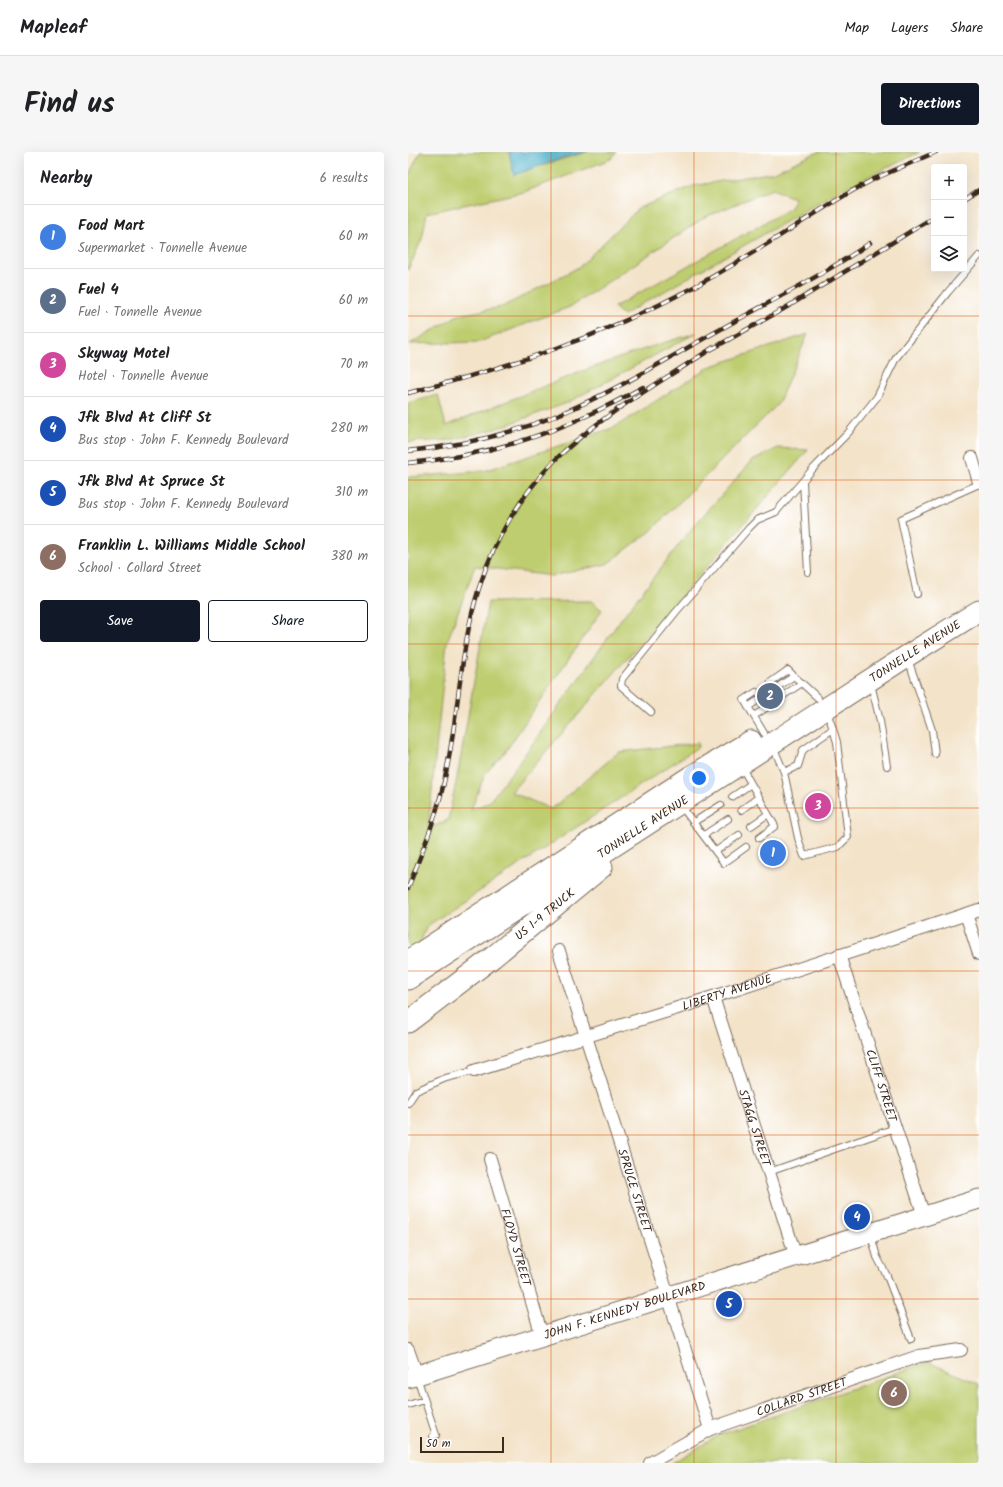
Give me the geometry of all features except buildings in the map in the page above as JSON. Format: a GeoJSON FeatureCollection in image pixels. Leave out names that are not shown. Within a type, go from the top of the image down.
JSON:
{"type":"FeatureCollection","features":[{"type":"Feature","properties":{"kind":"highway","name":"TONNELLE AVENUE"},"geometry":{"type":"LineString","coordinates":[[412,967],[690,777],[763,731],[870,680],[979,608]]}},
{"type":"Feature","properties":{"kind":"highway","name":"TONNELLE AVENUE"},"geometry":{"type":"LineString","coordinates":[[822,703],[979,608]]}},
{"type":"Feature","properties":{"kind":"highway","name":"TONNELLE AVENUE"},"geometry":{"type":"LineString","coordinates":[[412,967],[680,804],[741,765],[763,731]]}},
{"type":"Feature","properties":{"kind":"highway","name":"US 1-9 TRUCK"},"geometry":{"type":"LineString","coordinates":[[408,1022],[439,999],[680,804]]}},
{"type":"Feature","properties":{"kind":"main road","name":"JOHN F. KENNEDY BOULEVARD"},"geometry":{"type":"LineString","coordinates":[[412,1377],[979,1199]]}},
{"type":"Feature","properties":{"kind":"street"},"geometry":{"type":"LineString","coordinates":[[972,458],[979,483]]}},
{"type":"Feature","properties":{"kind":"street","name":"LIBERTY AVENUE"},"geometry":{"type":"LineString","coordinates":[[474,1071],[586,1035],[713,997],[979,910]]}},
{"type":"Feature","properties":{"kind":"street"},"geometry":{"type":"LineString","coordinates":[[966,914],[979,954]]}},
{"type":"Feature","properties":{"kind":"street","name":"SPRUCE STREET"},"geometry":{"type":"LineString","coordinates":[[559,951],[710,1429]]}},
{"type":"Feature","properties":{"kind":"street","name":"CLIFF STREET"},"geometry":{"type":"LineString","coordinates":[[840,955],[924,1216]]}},
{"type":"Feature","properties":{"kind":"street","name":"STAGG STREET"},"geometry":{"type":"LineString","coordinates":[[713,997],[796,1257]]}},
{"type":"Feature","properties":{"kind":"street","name":"FLOYD STREET"},"geometry":{"type":"LineString","coordinates":[[490,1159],[542,1336]]}},
{"type":"Feature","properties":{"kind":"street"},"geometry":{"type":"LineString","coordinates":[[408,1350],[412,1377]]}},
{"type":"Feature","properties":{"kind":"street","name":"COLLARD STREET"},"geometry":{"type":"LineString","coordinates":[[650,1463],[710,1429],[919,1356],[961,1350]]}},
{"type":"Feature","properties":{"kind":"lane"},"geometry":{"type":"LineString","coordinates":[[651,712],[621,686],[622,679],[676,612],[749,528],[757,520],[776,512],[848,433],[877,397],[896,358],[948,292],[979,256]]}},
{"type":"Feature","properties":{"kind":"lane"},"geometry":{"type":"LineString","coordinates":[[803,482],[808,572]]}},
{"type":"Feature","properties":{"kind":"lane"},"geometry":{"type":"LineString","coordinates":[[917,594],[900,519],[979,483]]}},
{"type":"Feature","properties":{"kind":"lane"},"geometry":{"type":"LineString","coordinates":[[907,656],[932,730],[935,754]]}},
{"type":"Feature","properties":{"kind":"lane"},"geometry":{"type":"LineString","coordinates":[[756,692],[744,700],[763,731],[784,772],[798,838],[804,856],[838,847],[848,837],[837,742],[833,729],[822,703],[788,670],[771,682]]}},
{"type":"Feature","properties":{"kind":"lane"},"geometry":{"type":"LineString","coordinates":[[775,689],[794,676]]}},
{"type":"Feature","properties":{"kind":"lane"},"geometry":{"type":"LineString","coordinates":[[870,680],[880,721],[887,766]]}},
{"type":"Feature","properties":{"kind":"lane"},"geometry":{"type":"LineString","coordinates":[[781,697],[802,683]]}},
{"type":"Feature","properties":{"kind":"lane"},"geometry":{"type":"LineString","coordinates":[[748,707],[760,699]]}},
{"type":"Feature","properties":{"kind":"lane"},"geometry":{"type":"LineString","coordinates":[[763,731],[766,708]]}},
{"type":"Feature","properties":{"kind":"lane"},"geometry":{"type":"LineString","coordinates":[[784,772],[798,766],[803,750],[833,729]]}},
{"type":"Feature","properties":{"kind":"lane"},"geometry":{"type":"LineString","coordinates":[[741,765],[775,826],[759,838]]}},
{"type":"Feature","properties":{"kind":"lane"},"geometry":{"type":"LineString","coordinates":[[732,797],[751,784]]}},
{"type":"Feature","properties":{"kind":"lane"},"geometry":{"type":"LineString","coordinates":[[741,810],[758,797]]}},
{"type":"Feature","properties":{"kind":"lane"},"geometry":{"type":"LineString","coordinates":[[680,804],[724,863],[746,847]]}},
{"type":"Feature","properties":{"kind":"lane"},"geometry":{"type":"LineString","coordinates":[[694,822],[721,805]]}},
{"type":"Feature","properties":{"kind":"lane"},"geometry":{"type":"LineString","coordinates":[[752,826],[768,814]]}},
{"type":"Feature","properties":{"kind":"lane"},"geometry":{"type":"LineString","coordinates":[[704,835],[728,818]]}},
{"type":"Feature","properties":{"kind":"lane"},"geometry":{"type":"LineString","coordinates":[[716,851],[739,835]]}},
{"type":"Feature","properties":{"kind":"lane"},"geometry":{"type":"LineString","coordinates":[[408,1103],[416,1091],[446,1078],[474,1071]]}},
{"type":"Feature","properties":{"kind":"lane"},"geometry":{"type":"LineString","coordinates":[[769,1172],[895,1128]]}},
{"type":"Feature","properties":{"kind":"lane"},"geometry":{"type":"LineString","coordinates":[[871,1233],[877,1257],[887,1276],[911,1338]]}},
{"type":"Feature","properties":{"kind":"lane"},"geometry":{"type":"LineString","coordinates":[[412,1377],[424,1400],[428,1416],[436,1435],[433,1436]]}},
{"type":"Feature","properties":{"kind":"lane"},"geometry":{"type":"LineString","coordinates":[[408,1405],[424,1400]]}},
{"type":"Feature","properties":{"kind":"green space"},"geometry":{"type":"Polygon","coordinates":[[[420,152],[509,152],[514,174],[587,152],[616,152],[611,159],[524,192],[427,213],[422,239],[408,270],[408,177],[420,152]]]}},
{"type":"Feature","properties":{"kind":"green space"},"geometry":{"type":"Polygon","coordinates":[[[818,152],[920,152],[839,191],[623,315],[614,307],[791,208],[794,198],[772,189],[705,217],[572,306],[479,342],[410,344],[458,315],[502,307],[579,267],[639,208],[693,186],[774,172],[818,152]]]}},
{"type":"Feature","properties":{"kind":"green space"},"geometry":{"type":"Polygon","coordinates":[[[696,333],[567,403],[495,429],[451,440],[408,442],[408,403],[438,395],[446,426],[601,364],[696,333]]]}},
{"type":"Feature","properties":{"kind":"green space"},"geometry":{"type":"Polygon","coordinates":[[[808,334],[778,404],[651,531],[607,564],[552,576],[475,566],[447,642],[428,829],[448,820],[457,778],[488,602],[591,601],[602,610],[505,752],[485,774],[471,810],[489,802],[523,757],[621,619],[692,528],[752,461],[778,448],[808,450],[511,792],[551,809],[619,752],[698,743],[698,747],[427,926],[408,972],[408,477],[484,471],[615,427],[709,367],[808,334]]]}},
{"type":"Feature","properties":{"kind":"green space"},"geometry":{"type":"Polygon","coordinates":[[[928,1362],[979,1384],[979,1463],[672,1463],[719,1435],[928,1362]]]}},
{"type":"Feature","properties":{"kind":"water"},"geometry":{"type":"Polygon","coordinates":[[[509,152],[587,152],[566,157],[514,175],[509,152]]]}},
{"type":"Feature","properties":{"kind":"railway"},"geometry":{"type":"LineString","coordinates":[[408,393],[518,362],[553,350],[623,322],[712,277],[832,203],[874,179],[936,152]]}},
{"type":"Feature","properties":{"kind":"railway"},"geometry":{"type":"LineString","coordinates":[[967,197],[979,190]]}},
{"type":"Feature","properties":{"kind":"railway"},"geometry":{"type":"LineString","coordinates":[[710,350],[787,307],[931,219]]}},
{"type":"Feature","properties":{"kind":"railway"},"geometry":{"type":"LineString","coordinates":[[408,451],[447,446],[505,433],[523,428],[581,405],[642,374],[797,288],[870,243]]}},
{"type":"Feature","properties":{"kind":"railway"},"geometry":{"type":"LineString","coordinates":[[408,888],[430,831],[443,788],[468,634],[479,588],[492,553],[510,519],[520,503],[543,473],[574,443],[593,427],[632,399],[714,347]]}},
{"type":"Feature","properties":{"kind":"railway"},"geometry":{"type":"LineString","coordinates":[[408,463],[471,454],[530,438],[586,416],[643,387]]}},
{"type":"Feature","properties":{"kind":"place","name":"Fuel 4"},"geometry":{"type":"Point","coordinates":[770,696]}},
{"type":"Feature","properties":{"kind":"place","name":"Skyway Motel"},"geometry":{"type":"Point","coordinates":[818,806]}},
{"type":"Feature","properties":{"kind":"place","name":"Food Mart"},"geometry":{"type":"Point","coordinates":[773,853]}},
{"type":"Feature","properties":{"kind":"place","name":"Jfk Blvd At Cliff St"},"geometry":{"type":"Point","coordinates":[857,1217]}},
{"type":"Feature","properties":{"kind":"place","name":"Jfk Blvd At Spruce St"},"geometry":{"type":"Point","coordinates":[729,1304]}},
{"type":"Feature","properties":{"kind":"place","name":"Franklin L. Williams Middle School"},"geometry":{"type":"Point","coordinates":[894,1393]}}]}
